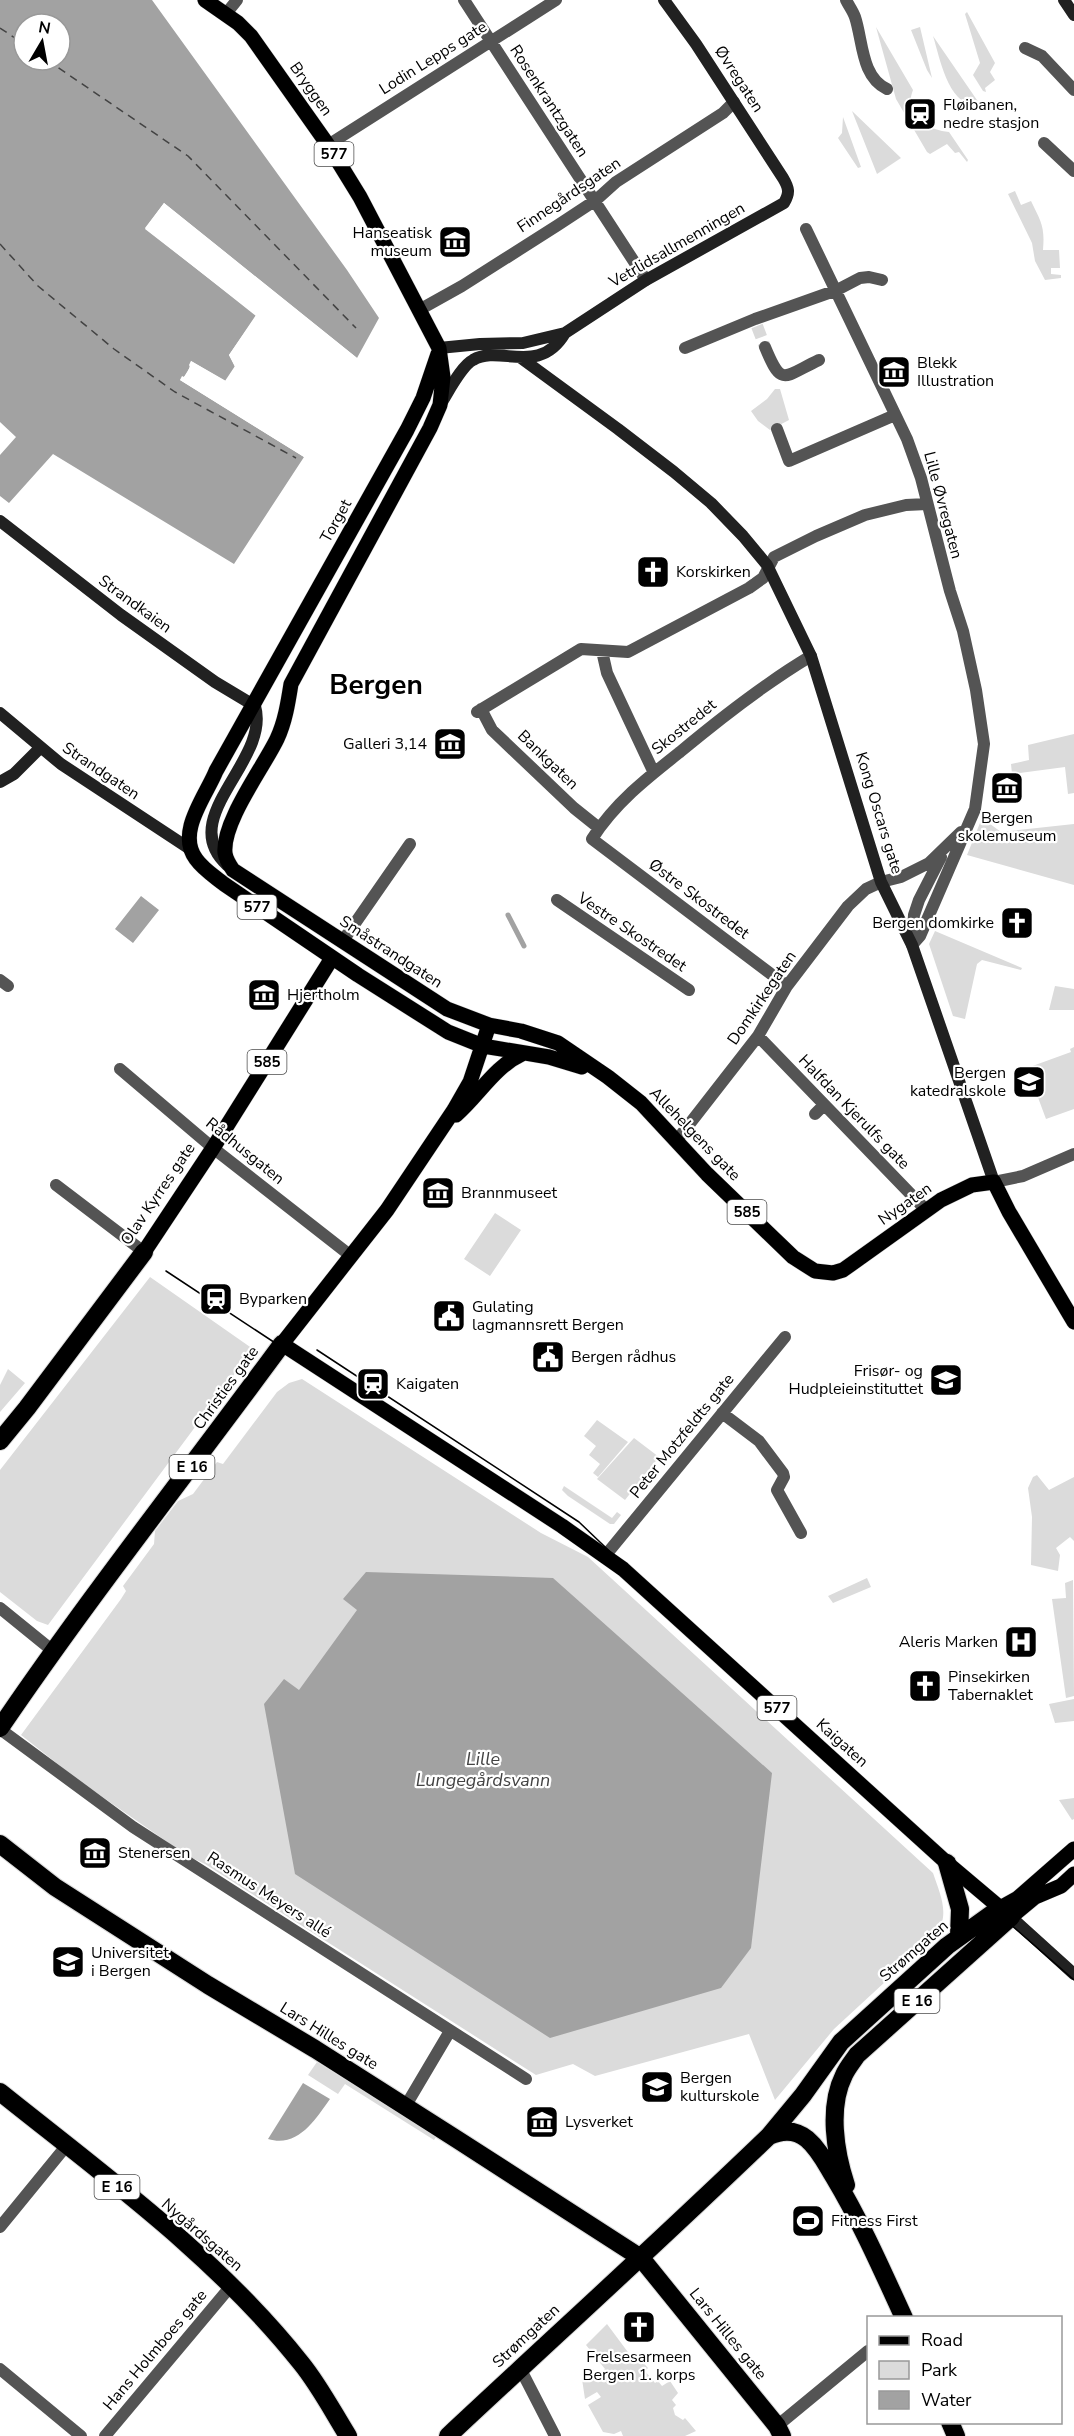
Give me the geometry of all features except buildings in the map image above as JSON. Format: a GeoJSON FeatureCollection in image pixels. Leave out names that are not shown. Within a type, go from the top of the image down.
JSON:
{"type":"FeatureCollection","features":[{"type":"Feature","properties":{"kind":"highway","name":"Olav Kyrres gate"},"geometry":{"type":"LineString","coordinates":[[0,1441],[144,1252]]}},
{"type":"Feature","properties":{"kind":"highway","name":"Christies gate"},"geometry":{"type":"LineString","coordinates":[[0,1729],[53,1651],[197,1461],[282,1344]]}},
{"type":"Feature","properties":{"kind":"highway","name":"Lars Hilles gate"},"geometry":{"type":"LineString","coordinates":[[0,1844],[55,1887],[208,1985],[405,2106],[637,2263],[780,2431]]}},
{"type":"Feature","properties":{"kind":"highway"},"geometry":{"type":"LineString","coordinates":[[947,1863],[960,1909],[959,1936]]}},
{"type":"Feature","properties":{"kind":"highway","name":"Strømgaten"},"geometry":{"type":"LineString","coordinates":[[448,2436],[637,2263],[769,2136],[841,2042],[959,1936],[1006,1913]]}},
{"type":"Feature","properties":{"kind":"highway","name":"Strømgaten"},"geometry":{"type":"LineString","coordinates":[[855,2213],[842,2172],[836,2137],[837,2096],[844,2075],[857,2055],[1006,1913]]}},
{"type":"Feature","properties":{"kind":"highway","name":"Nygårdsgaten"},"geometry":{"type":"LineString","coordinates":[[0,2092],[189,2247],[231,2286],[302,2364],[348,2436]]}},
{"type":"Feature","properties":{"kind":"highway","name":"E 16"},"geometry":{"type":"LineString","coordinates":[[769,2136],[786,2131],[806,2138],[822,2158],[855,2213],[903,2316]]}},
{"type":"Feature","properties":{"kind":"main road","name":"Bryggen"},"geometry":{"type":"LineString","coordinates":[[205,0],[251,36],[328,145],[393,256],[419,310]]}},
{"type":"Feature","properties":{"kind":"main road","name":"Øvregaten"},"geometry":{"type":"LineString","coordinates":[[664,0],[783,178]]}},
{"type":"Feature","properties":{"kind":"main road"},"geometry":{"type":"LineString","coordinates":[[1064,0],[1074,15]]}},
{"type":"Feature","properties":{"kind":"main road","name":"Vetrlidsallmenningen"},"geometry":{"type":"LineString","coordinates":[[565,333],[646,280],[784,203],[789,195],[783,178]]}},
{"type":"Feature","properties":{"kind":"main road","name":"577"},"geometry":{"type":"LineString","coordinates":[[233,870],[225,851],[229,827],[278,735],[287,709],[291,684],[415,457],[440,405],[443,377],[439,348],[419,310]]}},
{"type":"Feature","properties":{"kind":"main road"},"geometry":{"type":"LineString","coordinates":[[439,348],[524,343],[565,333]]}},
{"type":"Feature","properties":{"kind":"main road"},"geometry":{"type":"LineString","coordinates":[[440,405],[464,368],[472,360],[485,356],[521,358],[536,355],[558,345],[565,333]]}},
{"type":"Feature","properties":{"kind":"main road","name":"Torget"},"geometry":{"type":"LineString","coordinates":[[190,849],[190,833],[195,815],[216,771],[255,706],[407,430],[423,398],[439,348]]}},
{"type":"Feature","properties":{"kind":"main road","name":"Kong Oscars gate"},"geometry":{"type":"LineString","coordinates":[[521,358],[618,429],[711,503],[767,565],[811,656],[881,882],[912,945],[994,1182],[1009,1212],[1074,1322]]}},
{"type":"Feature","properties":{"kind":"main road","name":"Strandkaien"},"geometry":{"type":"LineString","coordinates":[[0,521],[121,615],[215,682],[255,706]]}},
{"type":"Feature","properties":{"kind":"main road"},"geometry":{"type":"LineString","coordinates":[[233,870],[219,858],[212,843],[210,828],[215,813],[255,737],[258,717],[255,706]]}},
{"type":"Feature","properties":{"kind":"main road","name":"Strandgaten"},"geometry":{"type":"LineString","coordinates":[[0,713],[40,748],[190,849]]}},
{"type":"Feature","properties":{"kind":"main road"},"geometry":{"type":"LineString","coordinates":[[0,782],[14,774],[40,748]]}},
{"type":"Feature","properties":{"kind":"main road","name":"577"},"geometry":{"type":"LineString","coordinates":[[190,849],[202,866],[224,884],[332,958],[434,1024],[483,1046]]}},
{"type":"Feature","properties":{"kind":"main road","name":"Småstrandgaten"},"geometry":{"type":"LineString","coordinates":[[233,870],[447,1009],[489,1025]]}},
{"type":"Feature","properties":{"kind":"main road","name":"Olav Kyrres gate"},"geometry":{"type":"LineString","coordinates":[[144,1252],[217,1151],[332,958]]}},
{"type":"Feature","properties":{"kind":"main road"},"geometry":{"type":"LineString","coordinates":[[434,1024],[489,1025]]}},
{"type":"Feature","properties":{"kind":"main road","name":"Christies gate"},"geometry":{"type":"LineString","coordinates":[[282,1344],[387,1210],[441,1129],[470,1082],[489,1025]]}},
{"type":"Feature","properties":{"kind":"main road","name":"Allehelgens gate"},"geometry":{"type":"LineString","coordinates":[[489,1025],[521,1031],[558,1043],[608,1077],[641,1103],[707,1173],[794,1257],[815,1271],[833,1273],[843,1270]]}},
{"type":"Feature","properties":{"kind":"main road","name":"Allehelgens gate"},"geometry":{"type":"LineString","coordinates":[[483,1046],[565,1060],[608,1077]]}},
{"type":"Feature","properties":{"kind":"main road","name":"Christies gate"},"geometry":{"type":"LineString","coordinates":[[441,1129],[474,1100],[497,1070],[522,1054]]}},
{"type":"Feature","properties":{"kind":"main road","name":"Nygaten"},"geometry":{"type":"LineString","coordinates":[[843,1270],[963,1188],[994,1182]]}},
{"type":"Feature","properties":{"kind":"main road","name":"Kaigaten"},"geometry":{"type":"LineString","coordinates":[[282,1344],[605,1556],[656,1598],[947,1863],[1074,1974]]}},
{"type":"Feature","properties":{"kind":"main road","name":"Strømgaten"},"geometry":{"type":"LineString","coordinates":[[1006,1913],[1018,1898],[1074,1849]]}},
{"type":"Feature","properties":{"kind":"main road","name":"Strømgaten"},"geometry":{"type":"LineString","coordinates":[[1006,1913],[1060,1886],[1074,1874]]}},
{"type":"Feature","properties":{"kind":"street"},"geometry":{"type":"LineString","coordinates":[[225,15],[237,0]]}},
{"type":"Feature","properties":{"kind":"street","name":"Rosenkrantzgaten"},"geometry":{"type":"LineString","coordinates":[[464,0],[537,116],[596,200],[646,280]]}},
{"type":"Feature","properties":{"kind":"street","name":"Lodin Lepps gate"},"geometry":{"type":"LineString","coordinates":[[328,145],[556,0]]}},
{"type":"Feature","properties":{"kind":"street"},"geometry":{"type":"LineString","coordinates":[[846,0],[854,16],[869,71],[876,84],[887,89]]}},
{"type":"Feature","properties":{"kind":"street"},"geometry":{"type":"LineString","coordinates":[[1025,48],[1042,56],[1074,90]]}},
{"type":"Feature","properties":{"kind":"street","name":"Finnegårdsgaten"},"geometry":{"type":"LineString","coordinates":[[419,310],[462,286],[596,200],[616,182],[717,117],[734,102]]}},
{"type":"Feature","properties":{"kind":"street"},"geometry":{"type":"LineString","coordinates":[[1044,143],[1074,171]]}},
{"type":"Feature","properties":{"kind":"street","name":"Lille Øvregaten"},"geometry":{"type":"LineString","coordinates":[[806,229],[837,290],[918,468],[963,631],[984,744],[975,809],[966,827]]}},
{"type":"Feature","properties":{"kind":"street"},"geometry":{"type":"LineString","coordinates":[[685,348],[837,290],[860,278],[882,280]]}},
{"type":"Feature","properties":{"kind":"street"},"geometry":{"type":"LineString","coordinates":[[765,347],[779,375],[786,376],[819,360]]}},
{"type":"Feature","properties":{"kind":"street"},"geometry":{"type":"LineString","coordinates":[[777,429],[789,461],[895,415]]}},
{"type":"Feature","properties":{"kind":"street"},"geometry":{"type":"LineString","coordinates":[[654,773],[607,673],[602,651],[628,652],[749,588],[763,578],[767,565],[774,557],[850,520],[906,505],[927,504]]}},
{"type":"Feature","properties":{"kind":"street","name":"Bankgaten"},"geometry":{"type":"LineString","coordinates":[[599,828],[574,808],[492,730],[479,710],[581,649],[602,651]]}},
{"type":"Feature","properties":{"kind":"street","name":"Skostredet"},"geometry":{"type":"LineString","coordinates":[[592,839],[618,804],[654,773],[737,705],[777,676],[811,656]]}},
{"type":"Feature","properties":{"kind":"street"},"geometry":{"type":"LineString","coordinates":[[912,945],[914,915],[918,900],[948,846],[966,827]]}},
{"type":"Feature","properties":{"kind":"street"},"geometry":{"type":"LineString","coordinates":[[912,945],[920,936],[966,827]]}},
{"type":"Feature","properties":{"kind":"street","name":"Østre Skostredet"},"geometry":{"type":"LineString","coordinates":[[592,839],[787,986]]}},
{"type":"Feature","properties":{"kind":"street"},"geometry":{"type":"LineString","coordinates":[[342,942],[410,844]]}},
{"type":"Feature","properties":{"kind":"street","name":"Domkirkegaten"},"geometry":{"type":"LineString","coordinates":[[677,1140],[758,1036],[787,986],[848,906],[866,889],[917,870],[929,863],[948,846]]}},
{"type":"Feature","properties":{"kind":"street","name":"Vestre Skostredet"},"geometry":{"type":"LineString","coordinates":[[557,900],[689,990]]}},
{"type":"Feature","properties":{"kind":"street","name":"Halfdan Kjerulfs gate"},"geometry":{"type":"LineString","coordinates":[[758,1036],[820,1109],[860,1150],[927,1211]]}},
{"type":"Feature","properties":{"kind":"street","name":"Rådhusgaten"},"geometry":{"type":"LineString","coordinates":[[120,1070],[217,1151],[351,1256]]}},
{"type":"Feature","properties":{"kind":"street"},"geometry":{"type":"LineString","coordinates":[[994,1182],[1023,1176],[1074,1154]]}},
{"type":"Feature","properties":{"kind":"street"},"geometry":{"type":"LineString","coordinates":[[56,1185],[144,1252]]}},
{"type":"Feature","properties":{"kind":"street","name":"Peter Motzfeldts gate"},"geometry":{"type":"LineString","coordinates":[[605,1556],[785,1337]]}},
{"type":"Feature","properties":{"kind":"street"},"geometry":{"type":"LineString","coordinates":[[722,1413],[759,1441],[783,1473],[784,1478],[777,1490],[801,1533]]}},
{"type":"Feature","properties":{"kind":"street"},"geometry":{"type":"LineString","coordinates":[[0,1608],[53,1651]]}},
{"type":"Feature","properties":{"kind":"street","name":"Rasmus Meyers allé"},"geometry":{"type":"LineString","coordinates":[[0,1729],[70,1783],[142,1833],[526,2079]]}},
{"type":"Feature","properties":{"kind":"street"},"geometry":{"type":"LineString","coordinates":[[405,2106],[450,2031]]}},
{"type":"Feature","properties":{"kind":"street"},"geometry":{"type":"LineString","coordinates":[[0,2227],[67,2145]]}},
{"type":"Feature","properties":{"kind":"street","name":"Hans Holmboes gate"},"geometry":{"type":"LineString","coordinates":[[105,2436],[231,2286]]}},
{"type":"Feature","properties":{"kind":"street"},"geometry":{"type":"LineString","coordinates":[[780,2431],[867,2352]]}},
{"type":"Feature","properties":{"kind":"street"},"geometry":{"type":"LineString","coordinates":[[0,2368],[81,2436]]}},
{"type":"Feature","properties":{"kind":"street"},"geometry":{"type":"LineString","coordinates":[[520,2368],[555,2436]]}},
{"type":"Feature","properties":{"kind":"green space"},"geometry":{"type":"Polygon","coordinates":[[[967,12],[995,63],[990,72],[995,80],[985,88],[986,92],[973,75],[980,63],[965,14],[967,12]]]}},
{"type":"Feature","properties":{"kind":"green space"},"geometry":{"type":"Polygon","coordinates":[[[876,27],[913,90],[911,107],[914,114],[925,124],[949,132],[968,160],[967,162],[959,152],[955,153],[947,144],[930,154],[927,152],[896,99],[876,27]]]}},
{"type":"Feature","properties":{"kind":"green space"},"geometry":{"type":"Polygon","coordinates":[[[920,27],[932,78],[911,30],[920,27]]]}},
{"type":"Feature","properties":{"kind":"green space"},"geometry":{"type":"Polygon","coordinates":[[[933,36],[979,103],[975,106],[965,103],[951,88],[933,36]]]}},
{"type":"Feature","properties":{"kind":"green space"},"geometry":{"type":"Polygon","coordinates":[[[852,111],[901,158],[877,174],[852,111]]]}},
{"type":"Feature","properties":{"kind":"green space"},"geometry":{"type":"Polygon","coordinates":[[[843,117],[861,167],[858,168],[838,138],[842,133],[843,117]]]}},
{"type":"Feature","properties":{"kind":"green space"},"geometry":{"type":"Polygon","coordinates":[[[1015,191],[1021,205],[1031,201],[1042,224],[1043,250],[1059,250],[1060,268],[1051,268],[1051,274],[1061,275],[1061,278],[1045,280],[1035,261],[1032,243],[1008,194],[1015,191]]]}},
{"type":"Feature","properties":{"kind":"green space"},"geometry":{"type":"Polygon","coordinates":[[[775,389],[780,389],[789,420],[770,430],[758,421],[751,411],[767,399],[775,389]]]}},
{"type":"Feature","properties":{"kind":"green space"},"geometry":{"type":"Polygon","coordinates":[[[1074,734],[1074,793],[1068,794],[1065,767],[1012,774],[1011,764],[1029,760],[1028,745],[1074,734]]]}},
{"type":"Feature","properties":{"kind":"green space"},"geometry":{"type":"Polygon","coordinates":[[[982,818],[1001,832],[1074,824],[1074,885],[967,855],[982,818]]]}},
{"type":"Feature","properties":{"kind":"green space"},"geometry":{"type":"Polygon","coordinates":[[[935,931],[1022,968],[1021,970],[982,960],[977,964],[965,1019],[953,1016],[929,944],[935,931]]]}},
{"type":"Feature","properties":{"kind":"green space"},"geometry":{"type":"Polygon","coordinates":[[[1055,986],[1074,989],[1074,1010],[1049,1010],[1055,986]]]}},
{"type":"Feature","properties":{"kind":"green space"},"geometry":{"type":"Polygon","coordinates":[[[1074,1047],[1074,1109],[1046,1119],[1027,1068],[1071,1052],[1070,1049],[1074,1047]]]}},
{"type":"Feature","properties":{"kind":"green space"},"geometry":{"type":"Polygon","coordinates":[[[495,1213],[521,1230],[490,1276],[464,1259],[495,1213]]]}},
{"type":"Feature","properties":{"kind":"green space","name":"Byparken"},"geometry":{"type":"Polygon","coordinates":[[[150,1277],[253,1349],[48,1625],[37,1621],[0,1592],[0,1470],[150,1277]]]}},
{"type":"Feature","properties":{"kind":"green space"},"geometry":{"type":"Polygon","coordinates":[[[8,1369],[25,1383],[0,1412],[0,1385],[8,1369]]]}},
{"type":"Feature","properties":{"kind":"green space"},"geometry":{"type":"Polygon","coordinates":[[[302,1379],[541,1533],[588,1557],[933,1873],[941,1896],[943,1911],[943,1919],[937,1934],[834,2029],[775,2100],[749,2034],[595,2076],[573,2064],[536,2075],[205,1864],[186,1855],[78,1780],[21,1735],[121,1599],[126,1591],[123,1586],[154,1544],[155,1531],[178,1501],[193,1494],[217,1462],[223,1464],[277,1392],[289,1383],[302,1379]]]}},
{"type":"Feature","properties":{"kind":"green space"},"geometry":{"type":"Polygon","coordinates":[[[597,1420],[628,1442],[598,1477],[593,1473],[600,1464],[589,1455],[596,1446],[584,1436],[597,1420]]]}},
{"type":"Feature","properties":{"kind":"green space"},"geometry":{"type":"Polygon","coordinates":[[[634,1438],[659,1457],[625,1500],[597,1479],[634,1438]]]}},
{"type":"Feature","properties":{"kind":"green space"},"geometry":{"type":"Polygon","coordinates":[[[1037,1475],[1049,1490],[1074,1477],[1074,1541],[1070,1537],[1056,1548],[1060,1555],[1058,1571],[1031,1565],[1032,1517],[1028,1488],[1033,1477],[1037,1475]]]}},
{"type":"Feature","properties":{"kind":"green space"},"geometry":{"type":"Polygon","coordinates":[[[564,1486],[612,1518],[617,1512],[621,1515],[614,1524],[610,1524],[568,1496],[562,1490],[564,1486]]]}},
{"type":"Feature","properties":{"kind":"green space"},"geometry":{"type":"Polygon","coordinates":[[[867,1578],[871,1587],[833,1603],[828,1596],[867,1578]]]}},
{"type":"Feature","properties":{"kind":"green space"},"geometry":{"type":"Polygon","coordinates":[[[1073,1580],[1074,1696],[1066,1698],[1052,1599],[1066,1598],[1065,1583],[1073,1580]]]}},
{"type":"Feature","properties":{"kind":"green space"},"geometry":{"type":"Polygon","coordinates":[[[1074,1699],[1074,1721],[1055,1723],[1049,1704],[1074,1699]]]}},
{"type":"Feature","properties":{"kind":"green space"},"geometry":{"type":"Polygon","coordinates":[[[1074,1798],[1074,1819],[1072,1820],[1059,1800],[1074,1798]]]}},
{"type":"Feature","properties":{"kind":"green space"},"geometry":{"type":"Polygon","coordinates":[[[317,2062],[436,2137],[434,2140],[345,2084],[338,2094],[308,2075],[317,2062]]]}},
{"type":"Feature","properties":{"kind":"green space"},"geometry":{"type":"Polygon","coordinates":[[[607,2324],[636,2363],[640,2359],[648,2368],[645,2371],[655,2383],[658,2381],[662,2386],[670,2381],[678,2393],[672,2400],[676,2405],[673,2408],[675,2415],[683,2420],[685,2418],[696,2431],[685,2436],[623,2436],[621,2431],[614,2434],[603,2432],[588,2405],[601,2397],[597,2392],[585,2399],[582,2379],[593,2369],[598,2375],[605,2369],[586,2345],[607,2324]]]}},
{"type":"Feature","properties":{"kind":"water"},"geometry":{"type":"Polygon","coordinates":[[[0,0],[152,0],[347,270],[379,318],[357,358],[164,203],[145,229],[256,315],[229,355],[235,366],[225,381],[191,361],[188,372],[180,380],[304,457],[234,564],[53,454],[9,503],[0,496],[0,455],[16,437],[0,422],[0,0]]]}},
{"type":"Feature","properties":{"kind":"water"},"geometry":{"type":"Polygon","coordinates":[[[141,896],[159,910],[133,943],[115,929],[141,896]]]}},
{"type":"Feature","properties":{"kind":"water","name":"Lille Lungegårdsvann"},"geometry":{"type":"Polygon","coordinates":[[[366,1572],[553,1578],[772,1773],[751,1948],[721,1988],[550,2038],[295,1874],[264,1704],[284,1679],[299,1690],[357,1610],[343,1599],[366,1572]]]}},
{"type":"Feature","properties":{"kind":"water"},"geometry":{"type":"Polygon","coordinates":[[[303,2083],[330,2099],[312,2123],[297,2136],[279,2141],[268,2139],[303,2083]]]}},
{"type":"Feature","properties":{"kind":"pier"},"geometry":{"type":"Polygon","coordinates":[[[164,203],[357,358],[355,360],[165,207],[149,228],[259,315],[233,355],[238,367],[227,384],[193,366],[186,380],[304,453],[304,457],[180,380],[190,367],[191,361],[226,381],[235,367],[229,355],[256,316],[145,228],[164,203]]]}},
{"type":"Feature","properties":{"kind":"waterway"},"geometry":{"type":"LineString","coordinates":[[508,915],[524,946]]}},
{"type":"Feature","properties":{"kind":"ferry route"},"geometry":{"type":"LineString","coordinates":[[0,28],[12,36]]}},
{"type":"Feature","properties":{"kind":"ferry route"},"geometry":{"type":"LineString","coordinates":[[65,72],[188,156],[356,328]]}},
{"type":"Feature","properties":{"kind":"ferry route"},"geometry":{"type":"LineString","coordinates":[[0,244],[38,286],[114,349],[175,392],[296,458]]}},
{"type":"Feature","properties":{"kind":"tunnel"},"geometry":{"type":"LineString","coordinates":[[757,326],[765,347]]}},
{"type":"Feature","properties":{"kind":"tram line"},"geometry":{"type":"LineString","coordinates":[[166,1271],[603,1559],[633,1583],[937,1860],[1074,1980]]}},
{"type":"Feature","properties":{"kind":"tram line"},"geometry":{"type":"LineString","coordinates":[[317,1350],[579,1522],[625,1566]]}},
{"type":"Feature","properties":{"kind":"place","name":"Fløibanen, nedre stasjon"},"geometry":{"type":"Point","coordinates":[920,114]}},
{"type":"Feature","properties":{"kind":"place","name":"Hanseatisk museum"},"geometry":{"type":"Point","coordinates":[455,242]}},
{"type":"Feature","properties":{"kind":"place","name":"Blekk Illustration"},"geometry":{"type":"Point","coordinates":[894,372]}},
{"type":"Feature","properties":{"kind":"place","name":"Korskirken"},"geometry":{"type":"Point","coordinates":[653,572]}},
{"type":"Feature","properties":{"kind":"place","name":"Galleri 3,14"},"geometry":{"type":"Point","coordinates":[450,744]}},
{"type":"Feature","properties":{"kind":"place","name":"Bergen skolemuseum"},"geometry":{"type":"Point","coordinates":[1007,788]}},
{"type":"Feature","properties":{"kind":"place","name":"Bergen domkirke"},"geometry":{"type":"Point","coordinates":[1017,923]}},
{"type":"Feature","properties":{"kind":"place","name":"Hjertholm"},"geometry":{"type":"Point","coordinates":[264,995]}},
{"type":"Feature","properties":{"kind":"place","name":"Bergen katedralskole"},"geometry":{"type":"Point","coordinates":[1029,1082]}},
{"type":"Feature","properties":{"kind":"place","name":"Brannmuseet"},"geometry":{"type":"Point","coordinates":[438,1193]}},
{"type":"Feature","properties":{"kind":"place","name":"Byparken"},"geometry":{"type":"Point","coordinates":[216,1299]}},
{"type":"Feature","properties":{"kind":"place","name":"Gulating lagmannsrett Bergen"},"geometry":{"type":"Point","coordinates":[449,1316]}},
{"type":"Feature","properties":{"kind":"place","name":"Bergen rådhus"},"geometry":{"type":"Point","coordinates":[548,1357]}},
{"type":"Feature","properties":{"kind":"place","name":"Frisør- og Hudpleieinstituttet"},"geometry":{"type":"Point","coordinates":[946,1380]}},
{"type":"Feature","properties":{"kind":"place","name":"Kaigaten"},"geometry":{"type":"Point","coordinates":[373,1384]}},
{"type":"Feature","properties":{"kind":"place","name":"Aleris Marken"},"geometry":{"type":"Point","coordinates":[1021,1642]}},
{"type":"Feature","properties":{"kind":"place","name":"Pinsekirken Tabernaklet"},"geometry":{"type":"Point","coordinates":[925,1686]}},
{"type":"Feature","properties":{"kind":"place","name":"Stenersen"},"geometry":{"type":"Point","coordinates":[95,1853]}},
{"type":"Feature","properties":{"kind":"place","name":"Universitet i Bergen"},"geometry":{"type":"Point","coordinates":[68,1962]}},
{"type":"Feature","properties":{"kind":"place","name":"Bergen kulturskole"},"geometry":{"type":"Point","coordinates":[657,2087]}},
{"type":"Feature","properties":{"kind":"place","name":"Lysverket"},"geometry":{"type":"Point","coordinates":[542,2122]}},
{"type":"Feature","properties":{"kind":"place","name":"Fitness First"},"geometry":{"type":"Point","coordinates":[808,2221]}},
{"type":"Feature","properties":{"kind":"place","name":"Frelsesarmeen Bergen 1. korps"},"geometry":{"type":"Point","coordinates":[639,2327]}},
{"type":"Feature","properties":{"kind":"district","name":"Bergen"},"geometry":{"type":"Point","coordinates":[376,685]}}]}
